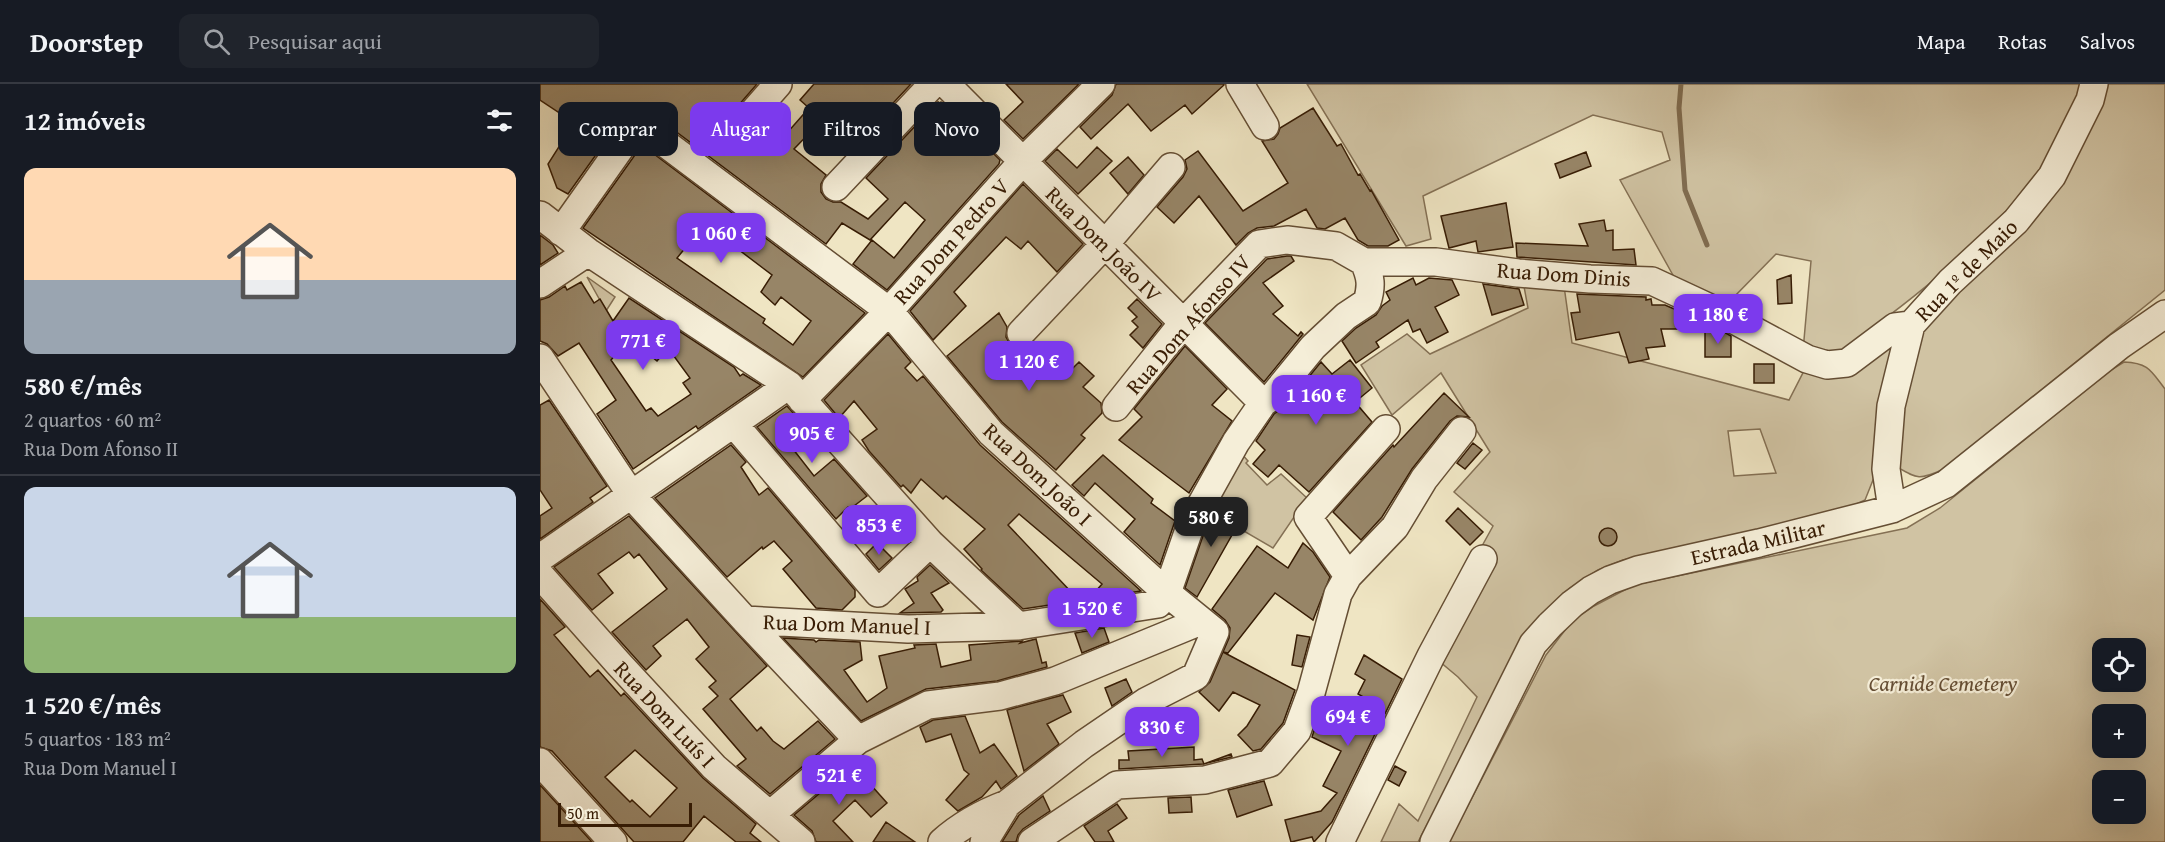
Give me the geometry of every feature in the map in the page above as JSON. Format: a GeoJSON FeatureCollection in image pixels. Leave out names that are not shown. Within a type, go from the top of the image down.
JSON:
{"type":"FeatureCollection","features":[{"type":"Feature","properties":{"kind":"street"},"geometry":{"type":"LineString","coordinates":[[762,102],[778,84]]}},
{"type":"Feature","properties":{"kind":"street"},"geometry":{"type":"LineString","coordinates":[[836,187],[933,84]]}},
{"type":"Feature","properties":{"kind":"street","name":"Rua Dom João IV"},"geometry":{"type":"LineString","coordinates":[[946,84],[1263,403]]}},
{"type":"Feature","properties":{"kind":"street","name":"Rua Dom Pedro V"},"geometry":{"type":"LineString","coordinates":[[540,558],[734,424],[796,393],[889,310],[1023,162],[1101,84]]}},
{"type":"Feature","properties":{"kind":"street"},"geometry":{"type":"LineString","coordinates":[[1240,84],[1265,126]]}},
{"type":"Feature","properties":{"kind":"street","name":"Rua 1º de Maio"},"geometry":{"type":"LineString","coordinates":[[1892,509],[1886,469],[1891,406],[1911,325],[1950,282],[2016,221],[2052,176],[2090,100],[2094,84]]}},
{"type":"Feature","properties":{"kind":"street","name":"Rua Dom João I"},"geometry":{"type":"LineString","coordinates":[[561,232],[638,123],[889,310],[991,433],[1167,592],[1215,632],[1196,676],[1147,701],[1093,738],[1007,804],[984,842]]}},
{"type":"Feature","properties":{"kind":"street"},"geometry":{"type":"LineString","coordinates":[[1021,333],[1105,244],[1170,167]]}},
{"type":"Feature","properties":{"kind":"street"},"geometry":{"type":"LineString","coordinates":[[540,215],[588,252],[796,393],[930,543],[1018,626]]}},
{"type":"Feature","properties":{"kind":"street","name":"Rua Dom Afonso IV"},"geometry":{"type":"LineString","coordinates":[[1116,406],[1183,323],[1259,244],[1287,240],[1336,246],[1364,262]]}},
{"type":"Feature","properties":{"kind":"street"},"geometry":{"type":"LineString","coordinates":[[540,284],[588,252]]}},
{"type":"Feature","properties":{"kind":"street"},"geometry":{"type":"LineString","coordinates":[[1167,592],[1192,521],[1236,442],[1263,403],[1273,396],[1313,347],[1346,316],[1367,302],[1372,287],[1364,262]]}},
{"type":"Feature","properties":{"kind":"street","name":"Rua Dom Dinis"},"geometry":{"type":"LineString","coordinates":[[1364,262],[1436,262],[1518,273],[1652,282],[1725,315],[1807,359],[1827,365],[1847,363],[1894,327],[1911,325]]}},
{"type":"Feature","properties":{"kind":"street","name":"Estrada Militar"},"geometry":{"type":"LineString","coordinates":[[1434,842],[1533,644],[1572,604],[1610,580],[1638,570],[1759,543],[1892,509],[1947,484],[2119,346],[2165,314]]}},
{"type":"Feature","properties":{"kind":"street","name":"Rua Dom Manuel I"},"geometry":{"type":"LineString","coordinates":[[540,358],[632,496],[745,620],[908,629],[1018,626],[1158,604],[1167,592]]}},
{"type":"Feature","properties":{"kind":"street"},"geometry":{"type":"LineString","coordinates":[[734,424],[878,592],[930,543]]}},
{"type":"Feature","properties":{"kind":"street"},"geometry":{"type":"LineString","coordinates":[[1348,576],[1308,517],[1386,429]]}},
{"type":"Feature","properties":{"kind":"street"},"geometry":{"type":"LineString","coordinates":[[1032,842],[1117,785],[1205,780],[1270,763],[1297,731],[1311,693],[1338,594],[1348,576],[1395,527],[1424,479],[1462,431]]}},
{"type":"Feature","properties":{"kind":"street"},"geometry":{"type":"LineString","coordinates":[[1340,842],[1431,656],[1483,559]]}},
{"type":"Feature","properties":{"kind":"street","name":"Rua Dom Luís I"},"geometry":{"type":"LineString","coordinates":[[540,575],[714,767],[801,842]]}},
{"type":"Feature","properties":{"kind":"street"},"geometry":{"type":"LineString","coordinates":[[745,620],[858,740]]}},
{"type":"Feature","properties":{"kind":"street"},"geometry":{"type":"LineString","coordinates":[[770,815],[858,740],[928,705],[1000,696],[1055,681],[1201,621]]}},
{"type":"Feature","properties":{"kind":"street"},"geometry":{"type":"LineString","coordinates":[[540,762],[613,842]]}},
{"type":"Feature","properties":{"kind":"street"},"geometry":{"type":"LineString","coordinates":[[942,842],[985,812],[1007,804]]}},
{"type":"Feature","properties":{"kind":"green space"},"geometry":{"type":"Polygon","coordinates":[[[1307,84],[2085,84],[2059,142],[2032,181],[2007,210],[1953,264],[1894,312],[1832,357],[1803,351],[1811,261],[1776,254],[1729,302],[1674,277],[1620,180],[1670,160],[1662,132],[1593,115],[1423,196],[1431,239],[1406,246],[1307,84]]]}},
{"type":"Feature","properties":{"kind":"green space"},"geometry":{"type":"Polygon","coordinates":[[[2106,84],[2165,84],[2165,290],[1942,470],[1923,477],[1910,474],[1897,467],[1903,388],[1918,337],[2106,84]]]}},
{"type":"Feature","properties":{"kind":"green space"},"geometry":{"type":"Polygon","coordinates":[[[587,277],[615,297],[606,311],[587,277]]]}},
{"type":"Feature","properties":{"kind":"green space"},"geometry":{"type":"Polygon","coordinates":[[[1523,281],[1564,286],[1572,343],[1789,400],[1806,367],[1896,341],[1875,475],[1865,500],[1831,516],[1623,560],[1598,570],[1570,588],[1541,615],[1418,842],[1381,842],[1399,804],[1418,821],[1477,697],[1439,661],[1482,546],[1493,526],[1454,492],[1490,452],[1441,373],[1392,415],[1361,365],[1407,334],[1430,354],[1528,308],[1523,281]],[[1760,429],[1728,431],[1734,476],[1776,473],[1760,429]]]}},
{"type":"Feature","properties":{"kind":"green space","name":"Carnide Cemetery"},"geometry":{"type":"Polygon","coordinates":[[[2124,362],[2139,364],[2149,369],[2165,389],[2165,842],[1449,842],[1546,655],[1572,621],[1594,606],[1634,585],[1907,528],[1940,508],[2111,370],[2124,362]]]}},
{"type":"Feature","properties":{"kind":"green space"},"geometry":{"type":"Polygon","coordinates":[[[1240,452],[1248,461],[1246,463],[1267,485],[1281,474],[1307,498],[1273,548],[1242,530],[1247,518],[1213,494],[1240,452]]]}},
{"type":"Feature","properties":{"kind":"building"},"geometry":{"type":"Polygon","coordinates":[[[540,84],[757,84],[741,102],[690,102],[690,142],[678,133],[678,102],[558,102],[558,112],[540,100],[540,84]]]}},
{"type":"Feature","properties":{"kind":"building"},"geometry":{"type":"Polygon","coordinates":[[[814,84],[911,84],[894,102],[803,103],[800,100],[814,84]]]}},
{"type":"Feature","properties":{"kind":"building"},"geometry":{"type":"Polygon","coordinates":[[[1006,84],[1079,84],[1023,139],[1004,120],[1023,102],[1006,84]]]}},
{"type":"Feature","properties":{"kind":"building"},"geometry":{"type":"Polygon","coordinates":[[[1116,84],[1224,85],[1192,114],[1185,105],[1151,131],[1128,104],[1091,139],[1080,127],[1112,95],[1116,84]]]}},
{"type":"Feature","properties":{"kind":"building"},"geometry":{"type":"Polygon","coordinates":[[[1313,108],[1337,146],[1341,144],[1358,175],[1360,174],[1371,190],[1399,240],[1388,246],[1368,246],[1358,240],[1345,218],[1325,229],[1317,228],[1306,209],[1274,226],[1257,228],[1236,245],[1199,196],[1174,223],[1157,207],[1183,177],[1187,169],[1185,160],[1198,151],[1243,211],[1288,183],[1262,141],[1274,139],[1280,128],[1313,108]]]}},
{"type":"Feature","properties":{"kind":"building"},"geometry":{"type":"Polygon","coordinates":[[[803,115],[803,140],[794,149],[826,175],[821,184],[821,192],[826,199],[841,202],[868,219],[888,199],[866,178],[887,156],[902,156],[902,140],[914,127],[914,156],[996,156],[1000,160],[999,164],[887,290],[853,264],[872,240],[894,258],[925,220],[905,202],[870,240],[842,223],[826,244],[708,156],[791,156],[791,128],[803,115]]]}},
{"type":"Feature","properties":{"kind":"building"},"geometry":{"type":"Polygon","coordinates":[[[1097,147],[1112,161],[1078,194],[1045,161],[1057,149],[1077,168],[1097,147]]]}},
{"type":"Feature","properties":{"kind":"building"},"geometry":{"type":"Polygon","coordinates":[[[558,148],[558,156],[595,156],[568,194],[557,188],[548,164],[558,148]]]}},
{"type":"Feature","properties":{"kind":"building"},"geometry":{"type":"Polygon","coordinates":[[[1586,152],[1591,166],[1560,178],[1555,164],[1586,152]]]}},
{"type":"Feature","properties":{"kind":"building"},"geometry":{"type":"Polygon","coordinates":[[[634,156],[657,156],[865,313],[803,377],[583,228],[634,156]],[[705,224],[677,258],[765,319],[763,323],[793,345],[811,321],[781,297],[775,305],[761,292],[772,275],[705,224]]]}},
{"type":"Feature","properties":{"kind":"building"},"geometry":{"type":"Polygon","coordinates":[[[1128,157],[1144,175],[1128,194],[1110,173],[1128,157]]]}},
{"type":"Feature","properties":{"kind":"building"},"geometry":{"type":"Polygon","coordinates":[[[1023,184],[1083,244],[1057,272],[1028,241],[1021,249],[1006,237],[954,292],[966,306],[933,340],[910,311],[1023,184]]]}},
{"type":"Feature","properties":{"kind":"building"},"geometry":{"type":"Polygon","coordinates":[[[1506,203],[1513,247],[1478,252],[1476,241],[1449,248],[1441,216],[1506,203]]]}},
{"type":"Feature","properties":{"kind":"building"},"geometry":{"type":"Polygon","coordinates":[[[1604,220],[1606,231],[1613,230],[1613,250],[1634,249],[1636,265],[1517,257],[1516,243],[1588,246],[1579,224],[1604,220]]]}},
{"type":"Feature","properties":{"kind":"building"},"geometry":{"type":"Polygon","coordinates":[[[540,235],[553,245],[558,253],[540,265],[540,235]]]}},
{"type":"Feature","properties":{"kind":"building"},"geometry":{"type":"Polygon","coordinates":[[[1291,256],[1294,261],[1263,283],[1283,306],[1273,314],[1298,336],[1301,332],[1303,334],[1264,382],[1205,323],[1267,259],[1291,256]]]}},
{"type":"Feature","properties":{"kind":"building"},"geometry":{"type":"Polygon","coordinates":[[[1791,275],[1792,303],[1778,304],[1777,280],[1791,275]]]}},
{"type":"Feature","properties":{"kind":"building"},"geometry":{"type":"Polygon","coordinates":[[[1413,278],[1416,285],[1429,278],[1452,280],[1459,295],[1435,307],[1448,332],[1427,343],[1420,329],[1413,332],[1408,320],[1376,342],[1379,347],[1356,363],[1342,341],[1356,328],[1376,315],[1390,300],[1386,292],[1413,278]]]}},
{"type":"Feature","properties":{"kind":"building"},"geometry":{"type":"Polygon","coordinates":[[[581,282],[594,303],[600,299],[613,321],[629,298],[734,367],[740,376],[743,374],[761,385],[698,429],[696,426],[633,469],[597,414],[616,400],[579,343],[558,356],[547,344],[540,341],[540,300],[565,286],[567,290],[581,282]],[[629,338],[611,360],[646,411],[651,408],[658,416],[691,394],[683,383],[690,378],[668,348],[657,361],[629,338]]]}},
{"type":"Feature","properties":{"kind":"building"},"geometry":{"type":"Polygon","coordinates":[[[1483,284],[1519,289],[1524,305],[1492,315],[1483,284]]]}},
{"type":"Feature","properties":{"kind":"building"},"geometry":{"type":"Polygon","coordinates":[[[1577,294],[1646,297],[1646,300],[1651,299],[1652,305],[1665,305],[1688,315],[1688,329],[1661,329],[1665,346],[1646,348],[1649,359],[1629,363],[1619,332],[1576,340],[1571,313],[1580,312],[1577,294]]]}},
{"type":"Feature","properties":{"kind":"building"},"geometry":{"type":"Polygon","coordinates":[[[1137,299],[1162,324],[1143,348],[1130,335],[1138,327],[1132,321],[1137,317],[1128,308],[1137,299]]]}},
{"type":"Feature","properties":{"kind":"building"},"geometry":{"type":"Polygon","coordinates":[[[999,313],[1007,327],[1006,337],[1010,344],[1017,348],[1026,348],[1042,366],[1055,354],[1070,371],[1079,362],[1094,376],[1083,387],[1101,403],[1102,413],[1081,435],[1085,438],[1056,470],[1002,422],[947,356],[999,313]]]}},
{"type":"Feature","properties":{"kind":"building"},"geometry":{"type":"Polygon","coordinates":[[[1705,332],[1724,332],[1731,336],[1731,357],[1705,357],[1705,332]]]}},
{"type":"Feature","properties":{"kind":"building"},"geometry":{"type":"Polygon","coordinates":[[[888,334],[911,362],[905,368],[917,381],[923,376],[980,445],[1141,591],[1089,599],[1102,584],[1019,514],[1008,525],[1073,594],[1063,603],[1023,609],[981,570],[964,549],[985,529],[946,496],[943,499],[921,479],[911,493],[903,485],[901,487],[862,440],[877,429],[854,401],[839,418],[824,400],[888,334]]]}},
{"type":"Feature","properties":{"kind":"building"},"geometry":{"type":"Polygon","coordinates":[[[1185,346],[1227,389],[1212,405],[1232,421],[1189,493],[1119,440],[1142,417],[1134,409],[1185,346]]]}},
{"type":"Feature","properties":{"kind":"building"},"geometry":{"type":"Polygon","coordinates":[[[1350,360],[1372,388],[1355,402],[1372,422],[1309,492],[1279,465],[1268,477],[1253,464],[1265,450],[1256,441],[1274,414],[1285,406],[1321,362],[1332,374],[1350,360]]]}},
{"type":"Feature","properties":{"kind":"building"},"geometry":{"type":"Polygon","coordinates":[[[1754,364],[1774,364],[1774,383],[1754,383],[1754,364]]]}},
{"type":"Feature","properties":{"kind":"building"},"geometry":{"type":"Polygon","coordinates":[[[1444,393],[1469,417],[1457,416],[1450,421],[1412,469],[1382,517],[1361,540],[1333,512],[1393,445],[1394,447],[1444,393]]]}},
{"type":"Feature","properties":{"kind":"building"},"geometry":{"type":"Polygon","coordinates":[[[549,400],[607,486],[590,498],[593,502],[540,539],[540,516],[552,508],[540,490],[540,405],[549,400]]]}},
{"type":"Feature","properties":{"kind":"building"},"geometry":{"type":"Polygon","coordinates":[[[787,406],[810,432],[793,449],[814,476],[834,459],[867,496],[850,509],[848,507],[836,519],[757,427],[787,406]]]}},
{"type":"Feature","properties":{"kind":"building"},"geometry":{"type":"Polygon","coordinates":[[[1473,443],[1482,450],[1465,469],[1457,463],[1473,443]]]}},
{"type":"Feature","properties":{"kind":"building"},"geometry":{"type":"Polygon","coordinates":[[[731,445],[746,462],[741,467],[759,495],[768,488],[855,590],[855,597],[842,610],[816,608],[783,569],[792,561],[774,541],[763,549],[762,547],[727,577],[655,498],[731,445]]]}},
{"type":"Feature","properties":{"kind":"building"},"geometry":{"type":"Polygon","coordinates":[[[1103,455],[1153,499],[1151,503],[1175,521],[1160,565],[1124,532],[1135,519],[1095,483],[1084,496],[1072,485],[1103,455]]]}},
{"type":"Feature","properties":{"kind":"building"},"geometry":{"type":"Polygon","coordinates":[[[1218,506],[1241,519],[1197,597],[1185,588],[1206,527],[1218,506]]]}},
{"type":"Feature","properties":{"kind":"building"},"geometry":{"type":"Polygon","coordinates":[[[1458,508],[1483,532],[1470,545],[1446,521],[1458,508]]]}},
{"type":"Feature","properties":{"kind":"building"},"geometry":{"type":"Polygon","coordinates":[[[629,516],[767,666],[730,699],[757,731],[761,727],[773,741],[784,749],[818,721],[835,739],[770,794],[737,766],[746,759],[703,709],[718,696],[709,687],[716,681],[696,659],[709,647],[687,619],[653,646],[661,656],[646,670],[612,632],[667,589],[639,554],[634,558],[629,552],[598,574],[613,593],[592,610],[554,567],[629,516]]]}},
{"type":"Feature","properties":{"kind":"building"},"geometry":{"type":"Polygon","coordinates":[[[1604,528],[1612,528],[1617,533],[1615,544],[1604,546],[1599,541],[1599,533],[1604,528]]]}},
{"type":"Feature","properties":{"kind":"building"},"geometry":{"type":"Polygon","coordinates":[[[877,543],[892,558],[879,570],[866,554],[877,543]]]}},
{"type":"Feature","properties":{"kind":"building"},"geometry":{"type":"Polygon","coordinates":[[[1303,543],[1313,552],[1330,577],[1313,620],[1275,593],[1228,653],[1223,652],[1229,638],[1230,628],[1225,620],[1212,609],[1257,546],[1288,568],[1303,543]]]}},
{"type":"Feature","properties":{"kind":"building"},"geometry":{"type":"Polygon","coordinates":[[[930,565],[949,583],[931,593],[943,610],[941,612],[900,613],[914,603],[905,589],[918,581],[917,577],[930,565]]]}},
{"type":"Feature","properties":{"kind":"building"},"geometry":{"type":"Polygon","coordinates":[[[540,599],[565,627],[554,635],[590,677],[598,670],[621,696],[624,693],[703,778],[756,824],[750,833],[761,842],[736,842],[704,816],[683,842],[634,842],[552,751],[540,747],[540,599]],[[635,750],[605,777],[630,802],[632,800],[650,817],[677,788],[635,750]]]}},
{"type":"Feature","properties":{"kind":"building"},"geometry":{"type":"Polygon","coordinates":[[[1104,628],[1109,642],[1082,653],[1075,633],[1104,628]]]}},
{"type":"Feature","properties":{"kind":"building"},"geometry":{"type":"Polygon","coordinates":[[[1297,635],[1310,637],[1302,667],[1292,665],[1297,635]]]}},
{"type":"Feature","properties":{"kind":"building"},"geometry":{"type":"Polygon","coordinates":[[[783,638],[816,642],[819,640],[860,642],[862,660],[844,670],[867,702],[887,688],[879,656],[915,648],[914,645],[936,644],[941,667],[971,660],[969,645],[1022,641],[1020,643],[1036,639],[1042,663],[1046,662],[1047,667],[997,681],[926,689],[861,721],[783,638]]]}},
{"type":"Feature","properties":{"kind":"building"},"geometry":{"type":"Polygon","coordinates":[[[1223,652],[1295,690],[1283,723],[1261,749],[1253,751],[1238,735],[1247,726],[1260,705],[1233,692],[1219,711],[1199,692],[1210,682],[1223,652]]]}},
{"type":"Feature","properties":{"kind":"building"},"geometry":{"type":"Polygon","coordinates":[[[1364,655],[1402,679],[1332,822],[1314,842],[1312,837],[1291,842],[1285,820],[1321,811],[1337,793],[1323,786],[1341,751],[1312,737],[1317,721],[1329,727],[1334,716],[1358,727],[1372,702],[1358,694],[1365,680],[1355,674],[1364,655]]]}},
{"type":"Feature","properties":{"kind":"building"},"geometry":{"type":"Polygon","coordinates":[[[1126,679],[1132,692],[1112,706],[1105,688],[1126,679]]]}},
{"type":"Feature","properties":{"kind":"building"},"geometry":{"type":"Polygon","coordinates":[[[1063,695],[1071,712],[1047,724],[1059,744],[1024,771],[1007,710],[1063,695]]]}},
{"type":"Feature","properties":{"kind":"building"},"geometry":{"type":"Polygon","coordinates":[[[965,716],[980,753],[994,744],[1017,776],[1001,789],[996,781],[982,797],[958,811],[946,800],[969,774],[964,770],[951,734],[926,742],[920,727],[933,720],[965,716]]]}},
{"type":"Feature","properties":{"kind":"building"},"geometry":{"type":"Polygon","coordinates":[[[1194,747],[1194,760],[1202,759],[1204,764],[1119,769],[1119,760],[1129,760],[1128,751],[1194,747]]]}},
{"type":"Feature","properties":{"kind":"building"},"geometry":{"type":"Polygon","coordinates":[[[1231,754],[1232,757],[1206,763],[1231,754]]]}},
{"type":"Feature","properties":{"kind":"building"},"geometry":{"type":"Polygon","coordinates":[[[853,765],[887,803],[871,817],[855,800],[833,821],[853,842],[816,842],[812,831],[794,815],[853,765]]]}},
{"type":"Feature","properties":{"kind":"building"},"geometry":{"type":"Polygon","coordinates":[[[1395,766],[1406,772],[1399,786],[1388,780],[1395,766]]]}},
{"type":"Feature","properties":{"kind":"building"},"geometry":{"type":"Polygon","coordinates":[[[1264,781],[1272,805],[1237,817],[1228,790],[1264,781]]]}},
{"type":"Feature","properties":{"kind":"building"},"geometry":{"type":"Polygon","coordinates":[[[540,785],[592,842],[540,842],[540,785]]]}},
{"type":"Feature","properties":{"kind":"building"},"geometry":{"type":"Polygon","coordinates":[[[1043,796],[1050,811],[1023,829],[1016,842],[1002,842],[1019,815],[1043,796]]]}},
{"type":"Feature","properties":{"kind":"building"},"geometry":{"type":"Polygon","coordinates":[[[1191,797],[1192,812],[1169,813],[1168,798],[1191,797]]]}},
{"type":"Feature","properties":{"kind":"building"},"geometry":{"type":"Polygon","coordinates":[[[1117,804],[1127,818],[1108,831],[1114,842],[1095,842],[1084,826],[1117,804]]]}},
{"type":"Feature","properties":{"kind":"building"},"geometry":{"type":"Polygon","coordinates":[[[886,822],[915,842],[873,842],[886,822]]]}},
{"type":"Feature","properties":{"kind":"waterway"},"geometry":{"type":"LineString","coordinates":[[1681,84],[1679,108],[1685,190],[1707,245]]}}]}
